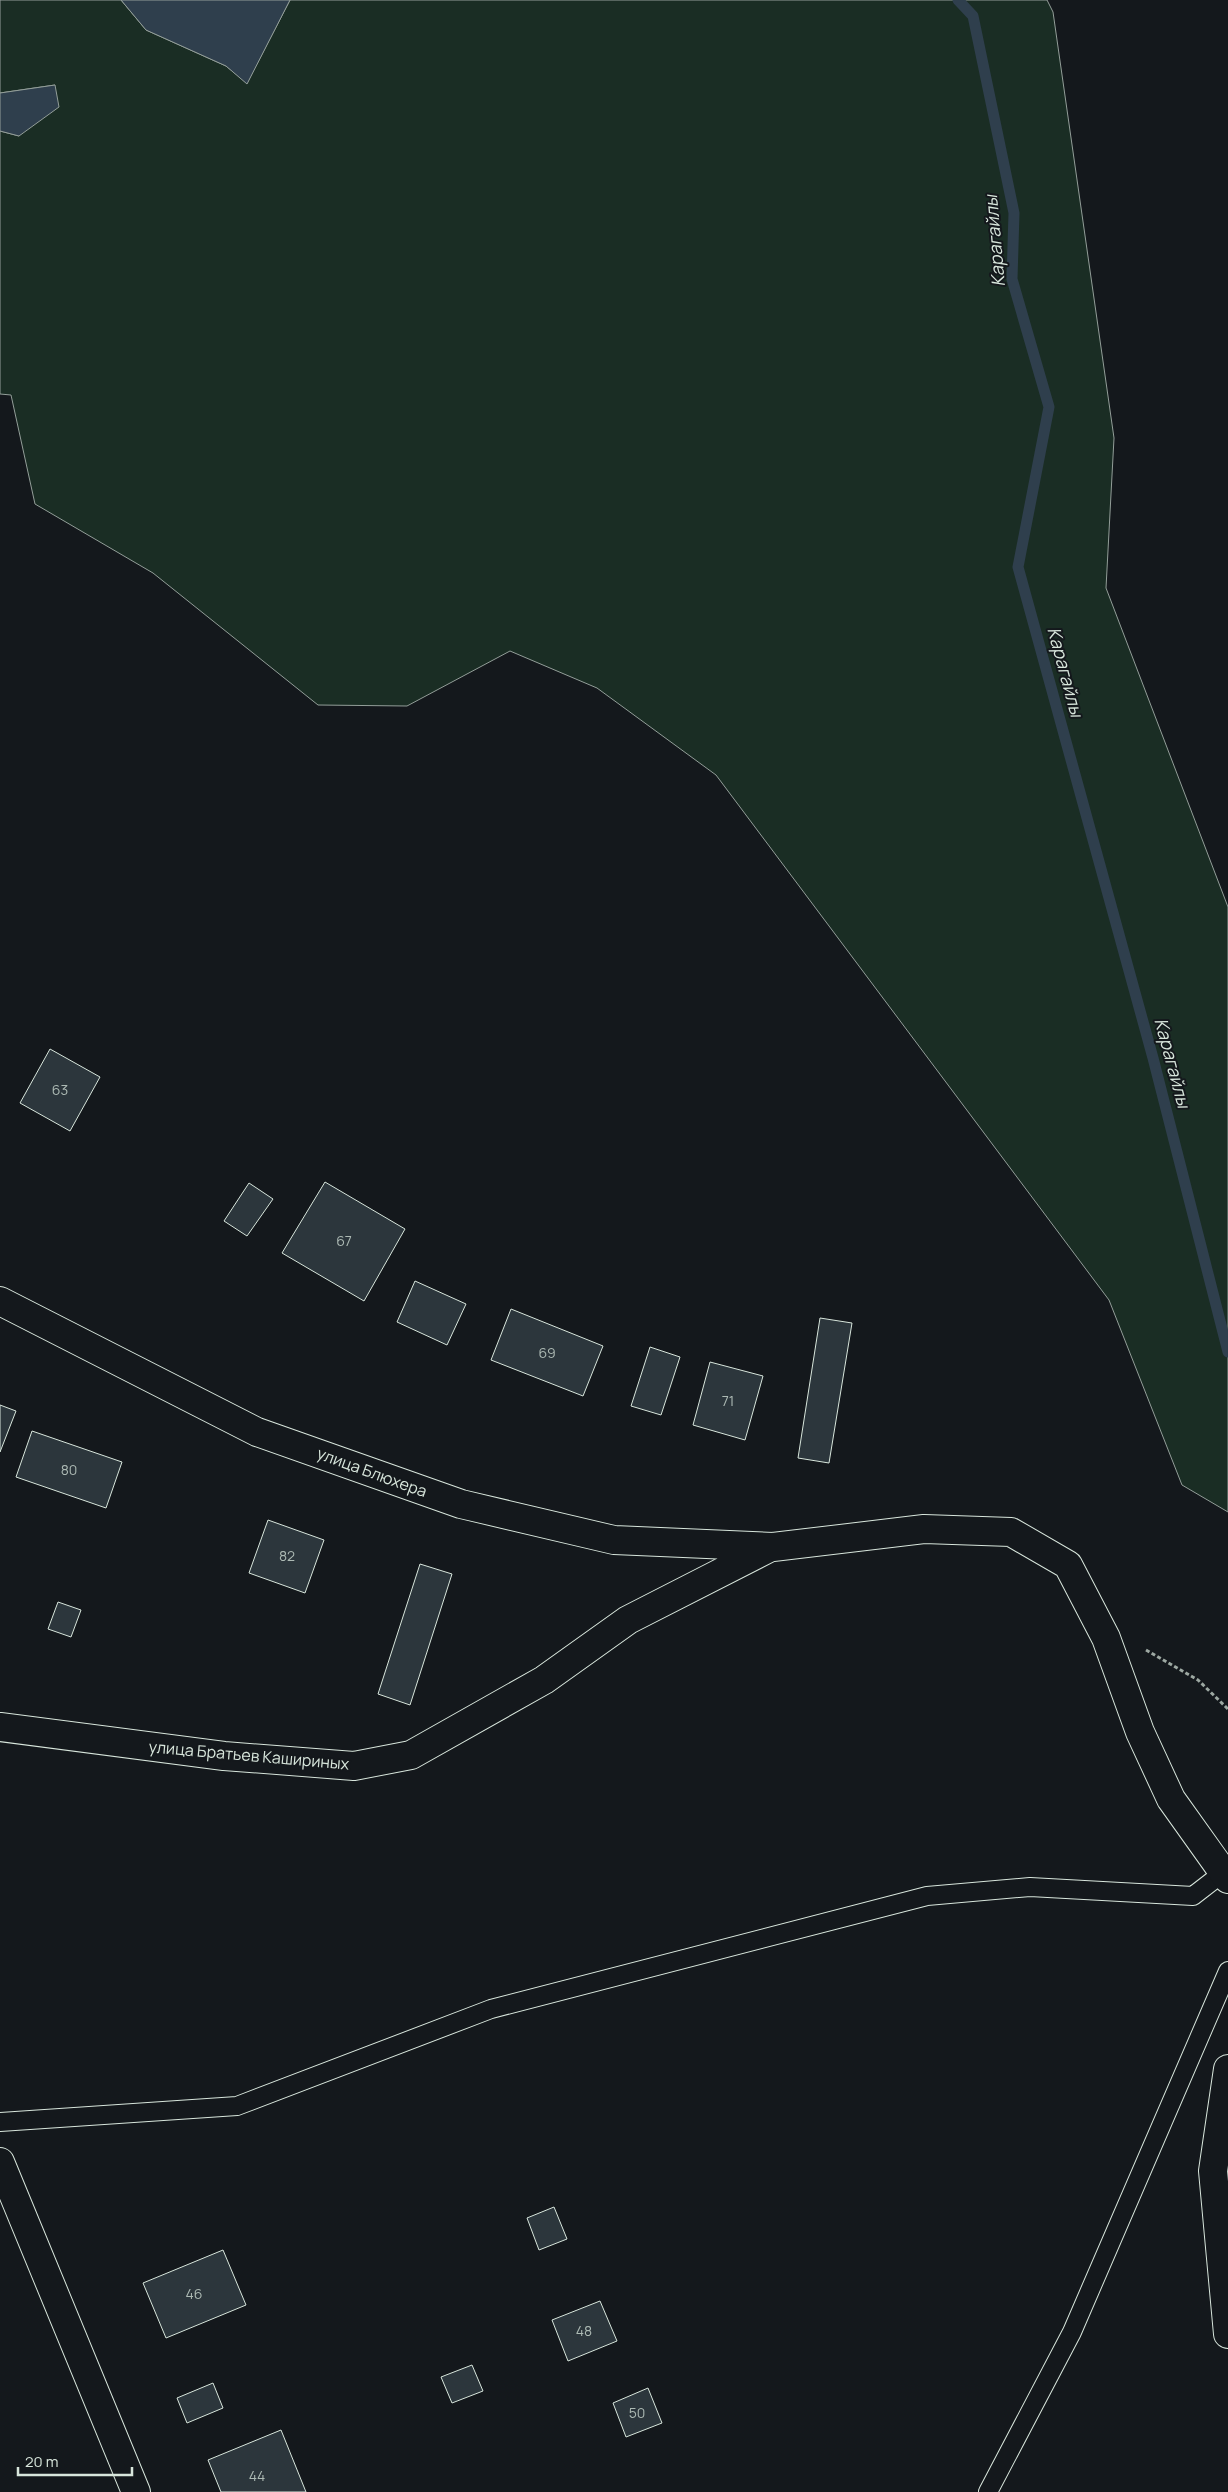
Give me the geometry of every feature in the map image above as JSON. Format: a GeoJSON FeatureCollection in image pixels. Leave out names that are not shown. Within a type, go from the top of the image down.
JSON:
{"type":"FeatureCollection","features":[{"type":"Feature","properties":{"kind":"street","name":"улица Блюхера"},"geometry":{"type":"LineString","coordinates":[[0,1301],[257,1432],[461,1504],[614,1540],[773,1547]]}},
{"type":"Feature","properties":{"kind":"street"},"geometry":{"type":"LineString","coordinates":[[773,1547],[924,1529],[1011,1532],[1068,1565],[1106,1638],[1140,1732],[1171,1799],[1226,1876]]}},
{"type":"Feature","properties":{"kind":"street","name":"улица Братьев Кашириных"},"geometry":{"type":"LineString","coordinates":[[0,1727],[224,1756],[354,1766],[411,1755],[544,1680],[628,1620],[773,1547]]}},
{"type":"Feature","properties":{"kind":"street"},"geometry":{"type":"LineString","coordinates":[[1228,2069],[1213,2171],[1228,2334]]}},
{"type":"Feature","properties":{"kind":"street"},"geometry":{"type":"LineString","coordinates":[[0,2162],[136,2492]]}},
{"type":"Feature","properties":{"kind":"lane"},"geometry":{"type":"LineString","coordinates":[[0,2122],[237,2106],[491,2009],[927,1896],[1030,1888],[1193,1896],[1226,1876]]}},
{"type":"Feature","properties":{"kind":"lane"},"geometry":{"type":"LineString","coordinates":[[988,2492],[1072,2332],[1228,1971]]}},
{"type":"Feature","properties":{"kind":"path"},"geometry":{"type":"LineString","coordinates":[[1139,1646],[1198,1680],[1228,1709]]}},
{"type":"Feature","properties":{"kind":"green space"},"geometry":{"type":"Polygon","coordinates":[[[0,0],[121,0],[146,30],[226,66],[247,83],[290,0],[1047,0],[1053,12],[1114,438],[1106,588],[1228,907],[1228,1512],[1182,1485],[1109,1300],[716,775],[597,688],[510,651],[407,706],[318,705],[153,573],[35,504],[11,395],[0,394],[0,131],[19,136],[55,85],[0,93],[0,0]]]}},
{"type":"Feature","properties":{"kind":"water"},"geometry":{"type":"Polygon","coordinates":[[[121,0],[290,0],[247,84],[226,66],[146,30],[121,0]]]}},
{"type":"Feature","properties":{"kind":"water"},"geometry":{"type":"Polygon","coordinates":[[[55,85],[59,107],[19,136],[0,131],[0,93],[55,85]]]}},
{"type":"Feature","properties":{"kind":"building"},"geometry":{"type":"Polygon","coordinates":[[[50,1049],[100,1077],[70,1131],[20,1103],[50,1049]]]}},
{"type":"Feature","properties":{"kind":"building"},"geometry":{"type":"Polygon","coordinates":[[[325,1182],[405,1229],[364,1301],[282,1253],[325,1182]]]}},
{"type":"Feature","properties":{"kind":"building"},"geometry":{"type":"Polygon","coordinates":[[[249,1183],[273,1199],[247,1236],[224,1221],[249,1183]]]}},
{"type":"Feature","properties":{"kind":"building"},"geometry":{"type":"Polygon","coordinates":[[[415,1281],[466,1304],[447,1345],[397,1322],[415,1281]]]}},
{"type":"Feature","properties":{"kind":"building"},"geometry":{"type":"Polygon","coordinates":[[[511,1309],[603,1346],[583,1396],[491,1360],[511,1309]]]}},
{"type":"Feature","properties":{"kind":"building"},"geometry":{"type":"Polygon","coordinates":[[[820,1318],[852,1323],[829,1463],[798,1458],[820,1318]]]}},
{"type":"Feature","properties":{"kind":"building"},"geometry":{"type":"Polygon","coordinates":[[[650,1347],[680,1357],[661,1415],[631,1406],[650,1347]]]}},
{"type":"Feature","properties":{"kind":"building"},"geometry":{"type":"Polygon","coordinates":[[[710,1362],[763,1376],[745,1440],[693,1425],[710,1362]]]}},
{"type":"Feature","properties":{"kind":"building"},"geometry":{"type":"Polygon","coordinates":[[[0,1405],[16,1411],[0,1452],[0,1405]]]}},
{"type":"Feature","properties":{"kind":"building"},"geometry":{"type":"Polygon","coordinates":[[[32,1431],[122,1462],[106,1508],[16,1477],[32,1431]]]}},
{"type":"Feature","properties":{"kind":"building"},"geometry":{"type":"Polygon","coordinates":[[[268,1520],[324,1540],[305,1593],[249,1573],[268,1520]]]}},
{"type":"Feature","properties":{"kind":"building"},"geometry":{"type":"Polygon","coordinates":[[[420,1564],[452,1574],[410,1705],[378,1694],[420,1564]]]}},
{"type":"Feature","properties":{"kind":"building"},"geometry":{"type":"Polygon","coordinates":[[[58,1602],[81,1610],[71,1637],[48,1629],[58,1602]]]}},
{"type":"Feature","properties":{"kind":"building"},"geometry":{"type":"Polygon","coordinates":[[[554,2207],[567,2239],[539,2250],[527,2218],[554,2207]]]}},
{"type":"Feature","properties":{"kind":"building"},"geometry":{"type":"Polygon","coordinates":[[[223,2250],[246,2305],[166,2338],[143,2283],[223,2250]]]}},
{"type":"Feature","properties":{"kind":"building"},"geometry":{"type":"Polygon","coordinates":[[[600,2301],[617,2341],[568,2361],[552,2320],[600,2301]]]}},
{"type":"Feature","properties":{"kind":"building"},"geometry":{"type":"Polygon","coordinates":[[[472,2365],[483,2391],[452,2403],[441,2377],[472,2365]]]}},
{"type":"Feature","properties":{"kind":"building"},"geometry":{"type":"Polygon","coordinates":[[[213,2383],[223,2408],[187,2423],[177,2398],[213,2383]]]}},
{"type":"Feature","properties":{"kind":"building"},"geometry":{"type":"Polygon","coordinates":[[[648,2388],[662,2423],[626,2437],[613,2403],[648,2388]]]}},
{"type":"Feature","properties":{"kind":"building"},"geometry":{"type":"Polygon","coordinates":[[[281,2430],[306,2492],[221,2492],[208,2460],[281,2430]]]}},
{"type":"Feature","properties":{"kind":"waterway","name":"Карагайлы"},"geometry":{"type":"LineString","coordinates":[[958,0],[973,16],[1014,213],[1012,279],[1049,407],[1018,567],[1153,1058],[1228,1352]]}}]}
